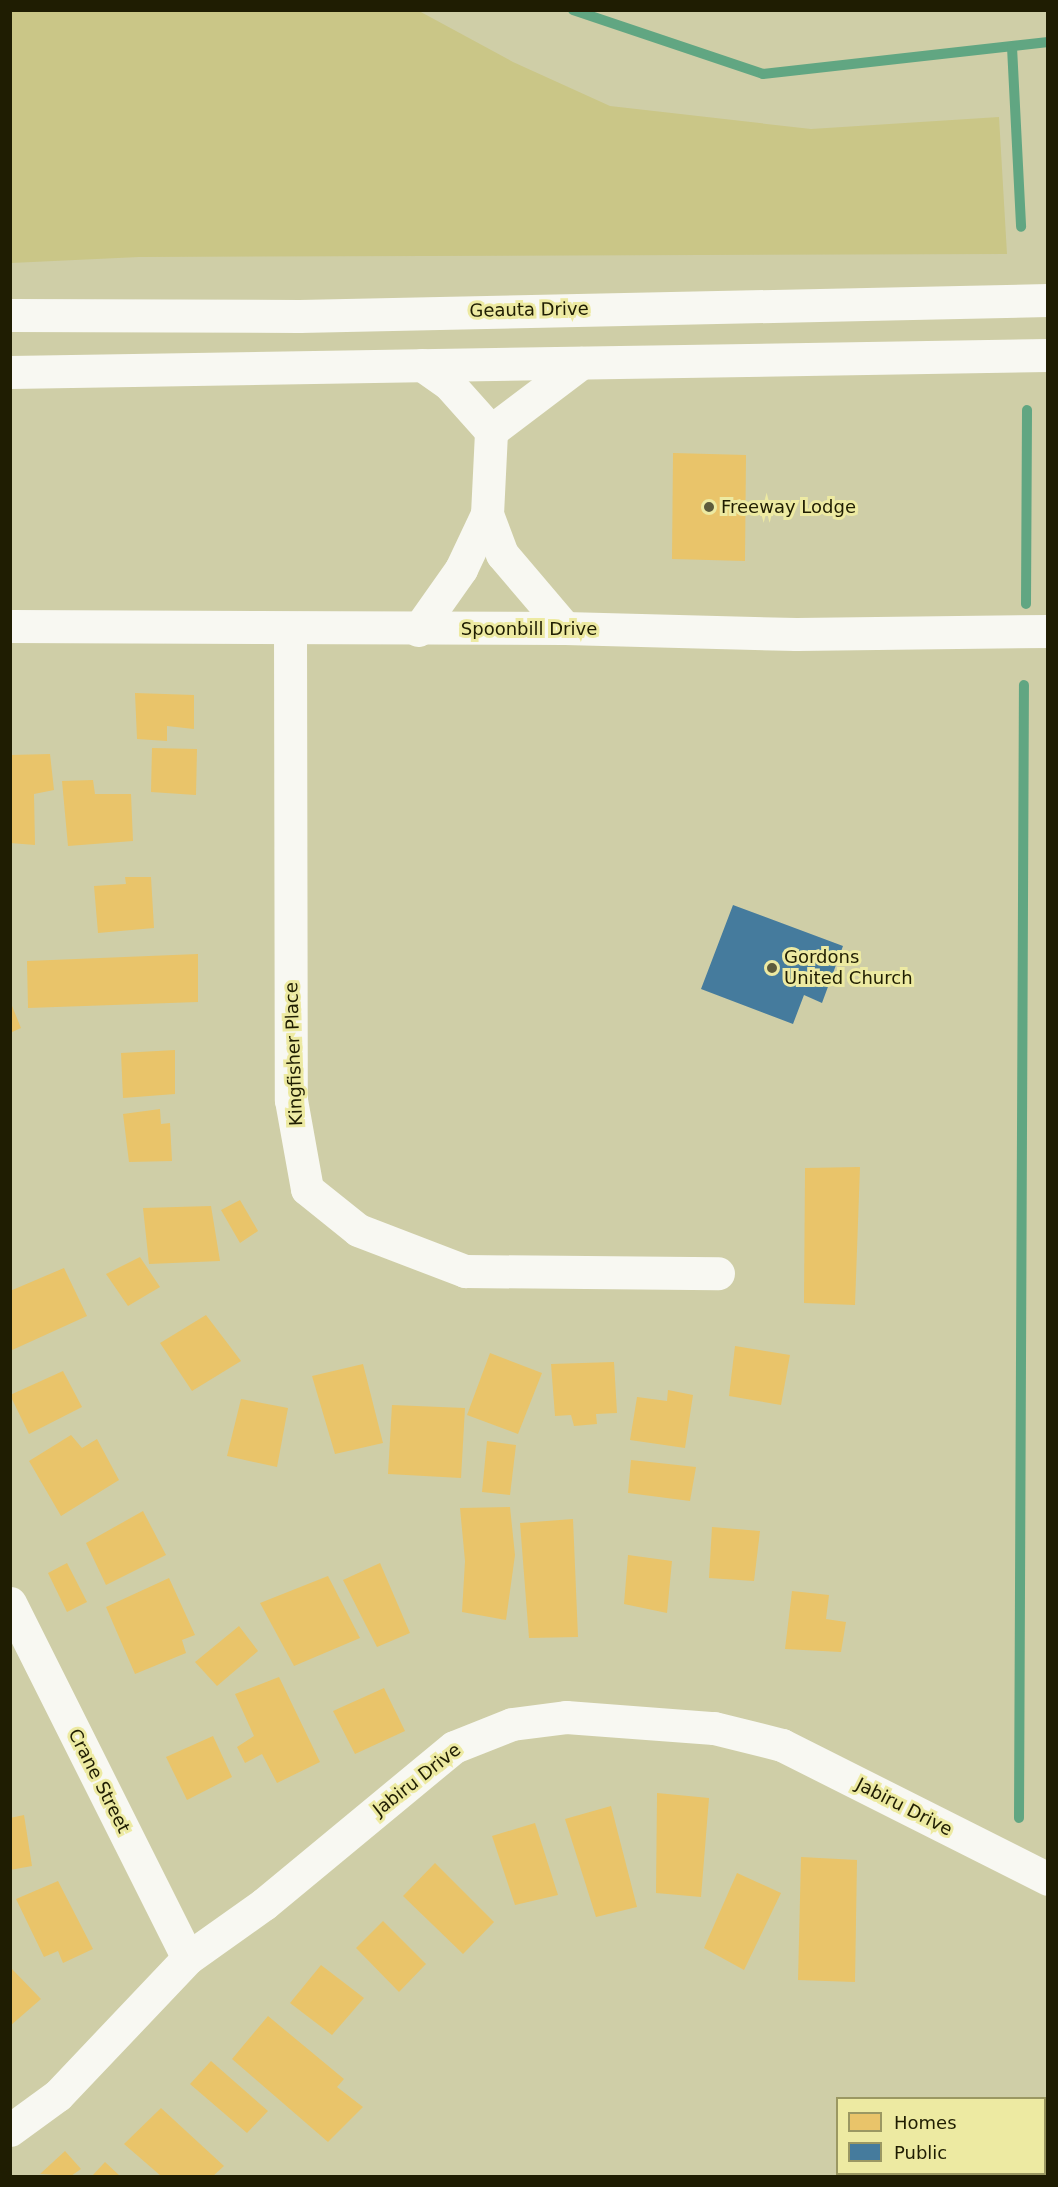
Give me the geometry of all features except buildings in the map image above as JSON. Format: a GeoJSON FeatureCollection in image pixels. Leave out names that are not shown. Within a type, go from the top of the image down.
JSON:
{"type":"FeatureCollection","features":[{"type":"Feature","properties":{"kind":"street","name":"Geauta Drive"},"geometry":{"type":"LineString","coordinates":[[10,315],[300,316],[1047,300]]}},
{"type":"Feature","properties":{"kind":"street"},"geometry":{"type":"LineString","coordinates":[[10,372],[1047,355]]}},
{"type":"Feature","properties":{"kind":"street"},"geometry":{"type":"LineString","coordinates":[[491,431],[580,363]]}},
{"type":"Feature","properties":{"kind":"street"},"geometry":{"type":"LineString","coordinates":[[418,630],[461,569],[487,514],[491,431],[449,384],[422,365]]}},
{"type":"Feature","properties":{"kind":"street"},"geometry":{"type":"LineString","coordinates":[[487,514],[502,554],[565,628]]}},
{"type":"Feature","properties":{"kind":"street","name":"Spoonbill Drive"},"geometry":{"type":"LineString","coordinates":[[10,626],[418,630],[565,628],[796,634],[1047,631]]}},
{"type":"Feature","properties":{"kind":"street","name":"Kingfisher Place"},"geometry":{"type":"LineString","coordinates":[[291,629],[291,1100],[307,1189],[358,1230],[465,1271],[718,1273]]}},
{"type":"Feature","properties":{"kind":"street","name":"Crane Street"},"geometry":{"type":"LineString","coordinates":[[10,1603],[188,1958]]}},
{"type":"Feature","properties":{"kind":"street","name":"Jabiru Drive"},"geometry":{"type":"LineString","coordinates":[[10,2130],[58,2095],[188,1958],[264,1904],[454,1747],[512,1724],[566,1717],[714,1728],[782,1745],[1047,1879]]}},
{"type":"Feature","properties":{"kind":"shaded area"},"geometry":{"type":"Polygon","coordinates":[[[10,11],[419,11],[513,62],[610,106],[811,129],[999,117],[1007,254],[139,257],[11,263],[10,11]]]}},
{"type":"Feature","properties":{"kind":"waterway"},"geometry":{"type":"LineString","coordinates":[[573,10],[763,74],[1048,42]]}},
{"type":"Feature","properties":{"kind":"waterway"},"geometry":{"type":"LineString","coordinates":[[1012,47],[1021,227]]}},
{"type":"Feature","properties":{"kind":"waterway"},"geometry":{"type":"LineString","coordinates":[[1026,604],[1027,410]]}},
{"type":"Feature","properties":{"kind":"waterway"},"geometry":{"type":"LineString","coordinates":[[1019,1818],[1024,685]]}},
{"type":"Feature","properties":{"kind":"place","name":"Freeway Lodge"},"geometry":{"type":"Point","coordinates":[709,507]}},
{"type":"Feature","properties":{"kind":"place","name":"Gordons United Church"},"geometry":{"type":"Point","coordinates":[772,968]}}]}
